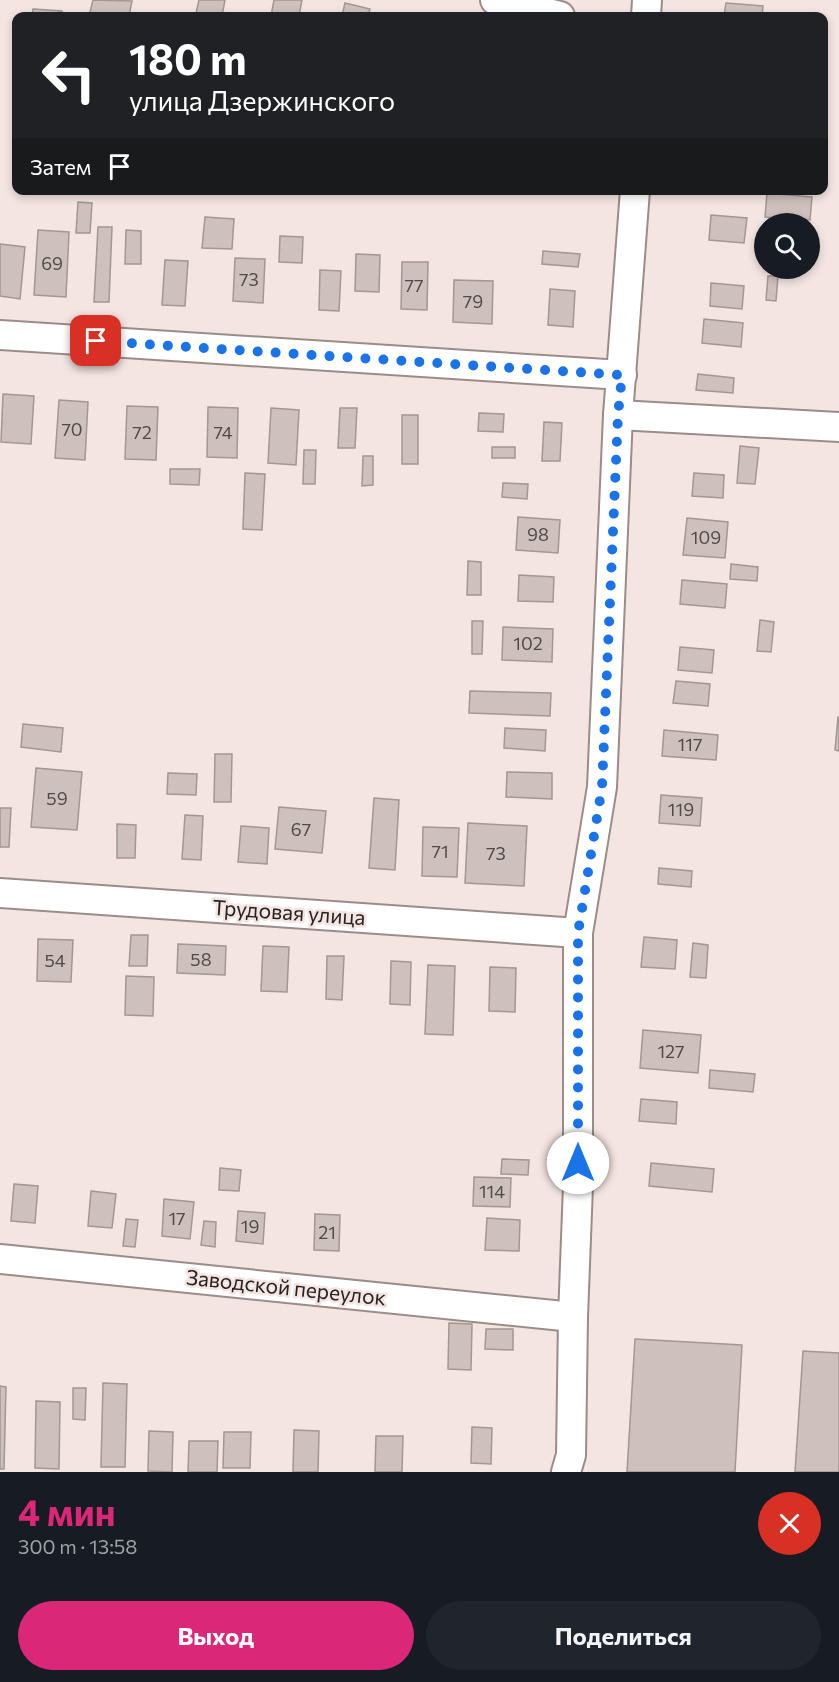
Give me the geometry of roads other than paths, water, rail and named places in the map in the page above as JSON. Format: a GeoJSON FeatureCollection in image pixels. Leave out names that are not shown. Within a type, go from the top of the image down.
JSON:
{"type":"FeatureCollection","features":[{"type":"Feature","properties":{"kind":"street"},"geometry":{"type":"LineString","coordinates":[[495,0],[544,12]]}},
{"type":"Feature","properties":{"kind":"street"},"geometry":{"type":"LineString","coordinates":[[566,1472],[571,1455],[578,1186],[578,933],[602,787],[618,415],[635,195]]}},
{"type":"Feature","properties":{"kind":"street"},"geometry":{"type":"LineString","coordinates":[[0,335],[622,375]]}},
{"type":"Feature","properties":{"kind":"street"},"geometry":{"type":"LineString","coordinates":[[618,415],[839,427]]}},
{"type":"Feature","properties":{"kind":"street","name":"Трудовая улица"},"geometry":{"type":"LineString","coordinates":[[0,893],[578,933]]}},
{"type":"Feature","properties":{"kind":"street","name":"Заводской переулок"},"geometry":{"type":"LineString","coordinates":[[0,1259],[573,1317]]}}]}
